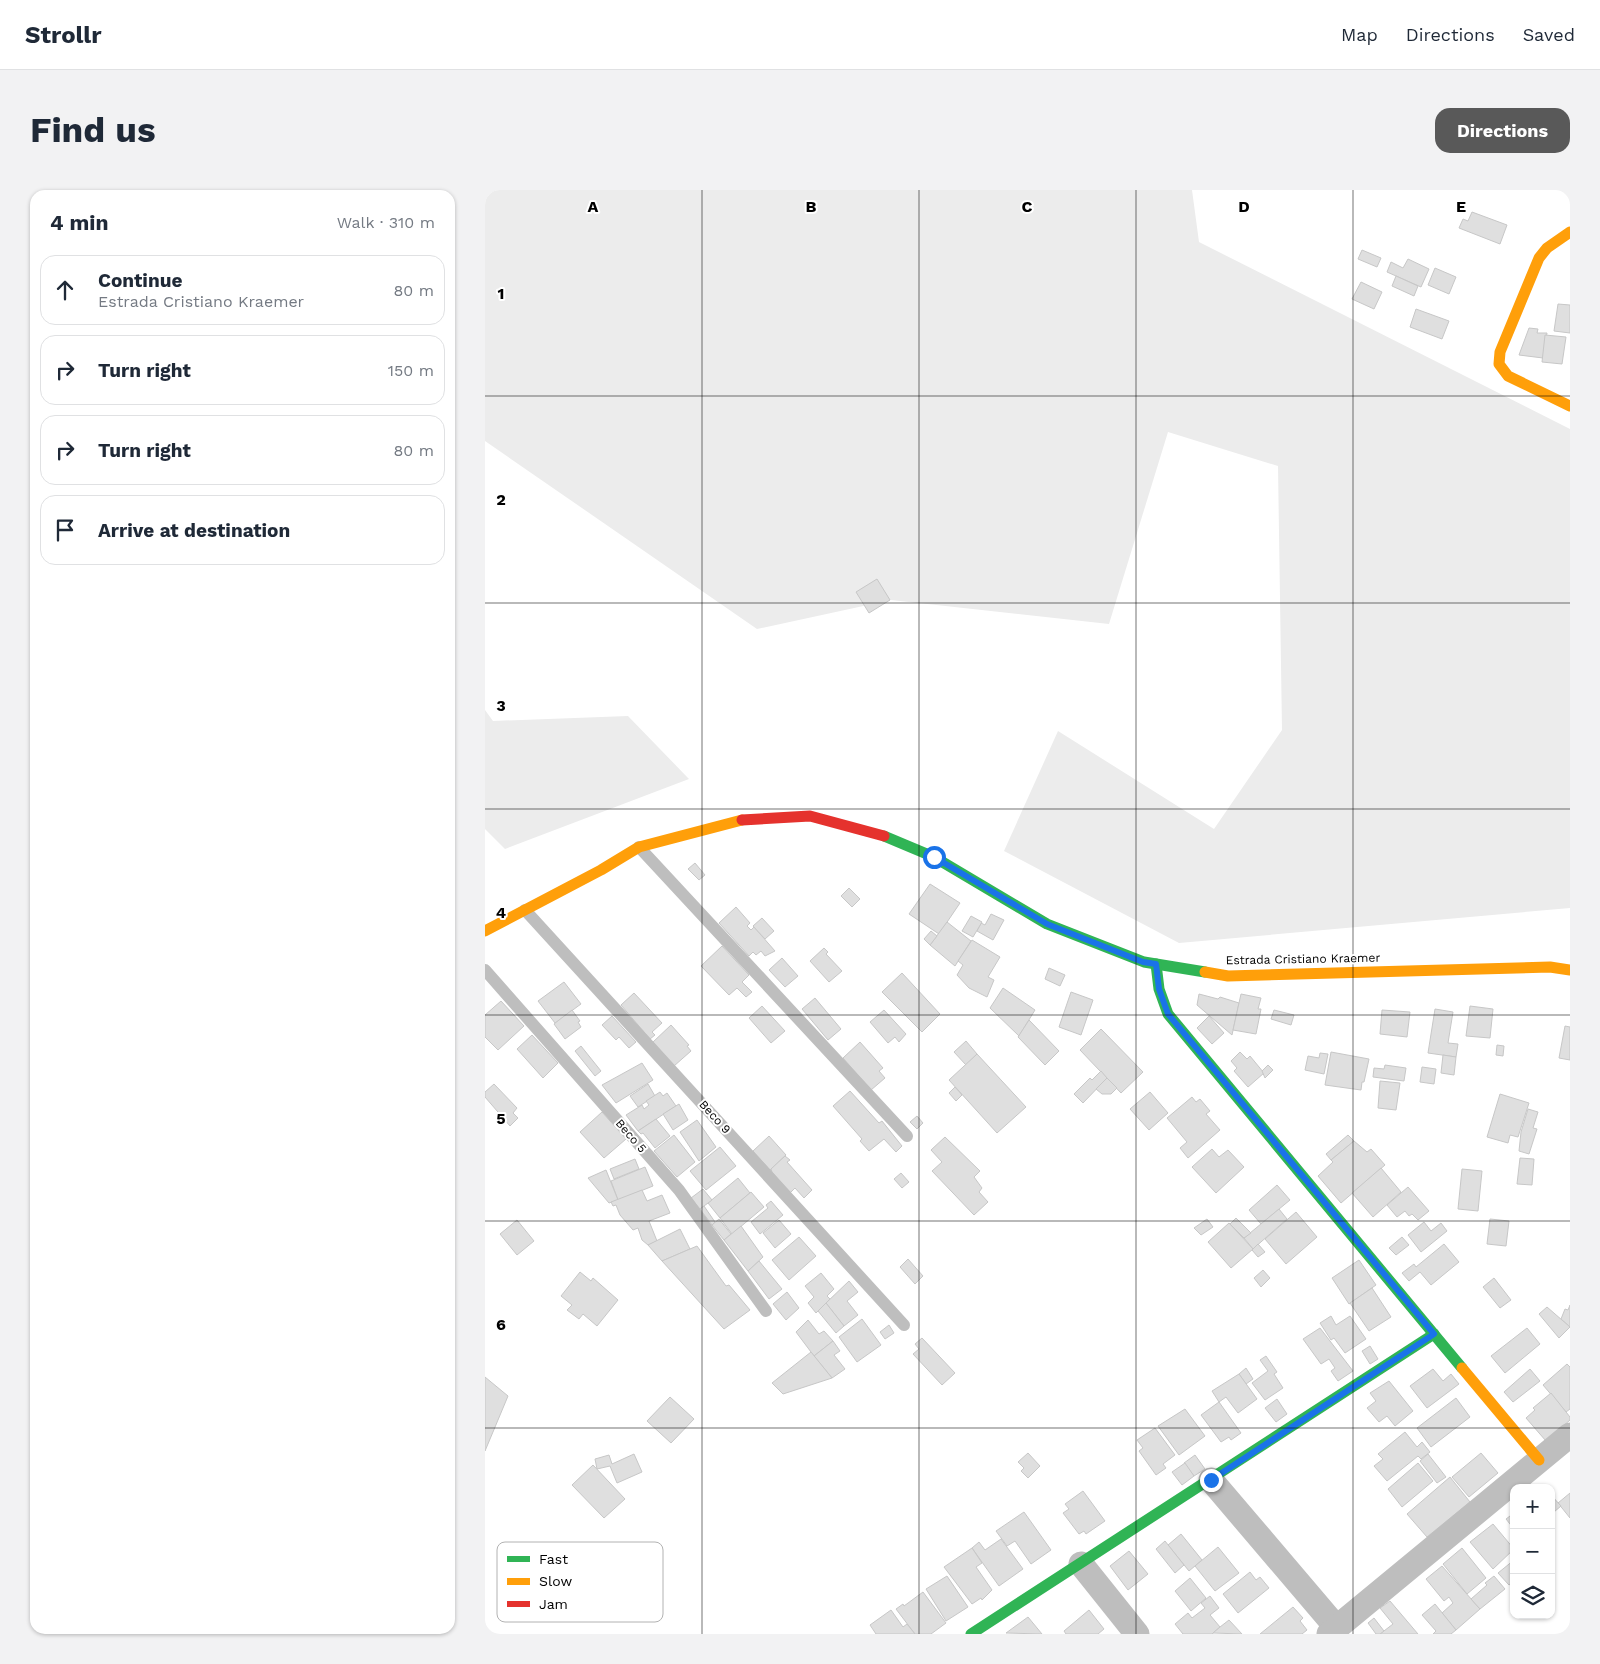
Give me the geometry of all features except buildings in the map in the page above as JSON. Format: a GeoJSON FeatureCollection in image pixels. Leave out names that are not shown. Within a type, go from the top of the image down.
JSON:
{"type":"FeatureCollection","features":[{"type":"Feature","properties":{"kind":"street"},"geometry":{"type":"LineString","coordinates":[[1570,232],[1547,248],[1539,258],[1500,352],[1499,364],[1508,376],[1570,406]]}},
{"type":"Feature","properties":{"kind":"street","name":"Estrada Cristiano Kraemer"},"geometry":{"type":"LineString","coordinates":[[485,931],[601,870],[639,847],[737,820],[810,816],[875,832],[934,857],[1047,924],[1143,962],[1228,976],[1550,967],[1570,970]]}},
{"type":"Feature","properties":{"kind":"street","name":"Estrada Cristiano Kraemer"},"geometry":{"type":"LineString","coordinates":[[1550,967],[1570,959]]}},
{"type":"Feature","properties":{"kind":"street"},"geometry":{"type":"LineString","coordinates":[[1156,964],[1159,989],[1168,1014],[1539,1460]]}},
{"type":"Feature","properties":{"kind":"street"},"geometry":{"type":"LineString","coordinates":[[971,1634],[1434,1334]]}},
{"type":"Feature","properties":{"kind":"street"},"geometry":{"type":"LineString","coordinates":[[1211,1480],[1333,1631],[1570,1435]]}},
{"type":"Feature","properties":{"kind":"street"},"geometry":{"type":"LineString","coordinates":[[1081,1564],[1137,1634]]}},
{"type":"Feature","properties":{"kind":"lane"},"geometry":{"type":"LineString","coordinates":[[639,847],[907,1136]]}},
{"type":"Feature","properties":{"kind":"lane","name":"Beco 9"},"geometry":{"type":"LineString","coordinates":[[525,910],[904,1325]]}},
{"type":"Feature","properties":{"kind":"lane","name":"Beco 5"},"geometry":{"type":"LineString","coordinates":[[485,970],[679,1190],[767,1311]]}},
{"type":"Feature","properties":{"kind":"shaded area"},"geometry":{"type":"Polygon","coordinates":[[[485,190],[1192,190],[1199,242],[1570,429],[1570,908],[1179,943],[1004,851],[1058,731],[1214,829],[1282,730],[1278,466],[1168,432],[1109,624],[891,600],[757,629],[485,441],[485,190]]]}},
{"type":"Feature","properties":{"kind":"shaded area"},"geometry":{"type":"Polygon","coordinates":[[[485,710],[493,721],[628,716],[689,779],[505,849],[485,829],[485,710]]]}},
{"type":"Feature","properties":{"kind":"traffic: fast"},"geometry":{"type":"LineString","coordinates":[[884,836],[934,857],[1047,924],[1144,962],[1205,972]]}},
{"type":"Feature","properties":{"kind":"traffic: fast"},"geometry":{"type":"LineString","coordinates":[[1156,964],[1159,989],[1168,1014],[1462,1368]]}},
{"type":"Feature","properties":{"kind":"traffic: fast"},"geometry":{"type":"LineString","coordinates":[[971,1634],[1434,1334]]}},
{"type":"Feature","properties":{"kind":"traffic: slow"},"geometry":{"type":"LineString","coordinates":[[1570,232],[1547,248],[1539,258],[1500,352],[1499,364],[1508,376],[1570,406]]}},
{"type":"Feature","properties":{"kind":"traffic: slow"},"geometry":{"type":"LineString","coordinates":[[485,931],[601,870],[639,847],[742,820]]}},
{"type":"Feature","properties":{"kind":"traffic: slow"},"geometry":{"type":"LineString","coordinates":[[1205,972],[1228,976],[1550,967],[1570,970]]}},
{"type":"Feature","properties":{"kind":"traffic: slow"},"geometry":{"type":"LineString","coordinates":[[1462,1368],[1539,1460]]}},
{"type":"Feature","properties":{"kind":"traffic: jam"},"geometry":{"type":"LineString","coordinates":[[742,820],[810,816],[884,836]]}},
{"type":"Feature","properties":{"kind":"route"},"geometry":{"type":"LineString","coordinates":[[934,857],[1047,924],[1143,962],[1156,964],[1159,989],[1168,1014],[1434,1334],[1211,1480]]}}]}
